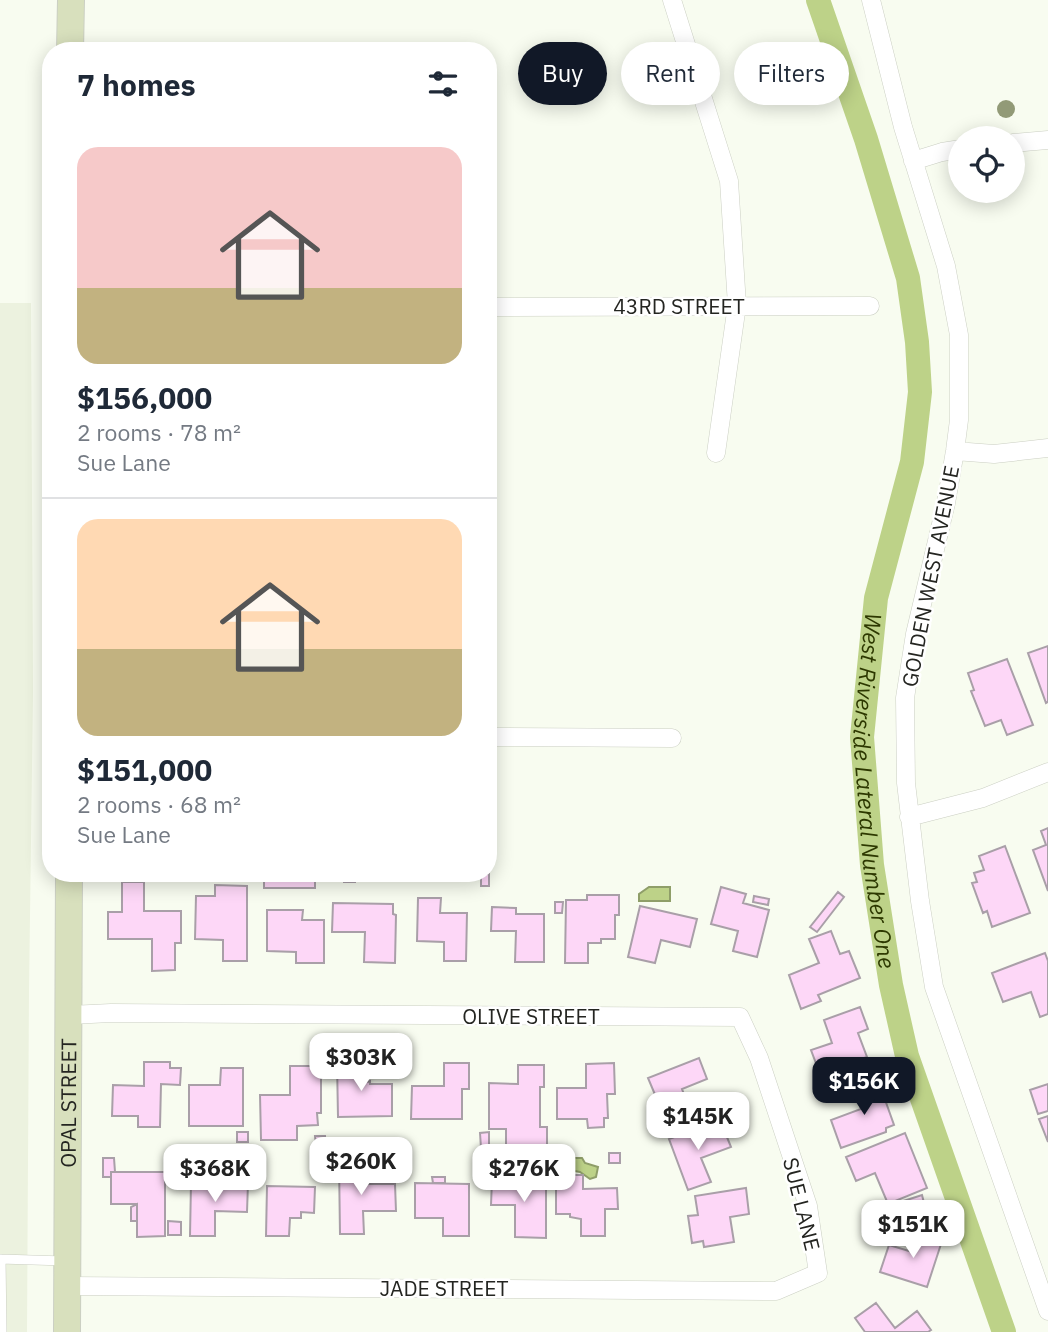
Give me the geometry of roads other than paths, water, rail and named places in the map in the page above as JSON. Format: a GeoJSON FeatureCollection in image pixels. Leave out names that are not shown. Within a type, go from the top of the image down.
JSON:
{"type":"FeatureCollection","features":[{"type":"Feature","properties":{"kind":"street"},"geometry":{"type":"LineString","coordinates":[[70,42],[71,0]]}},
{"type":"Feature","properties":{"kind":"street"},"geometry":{"type":"LineString","coordinates":[[671,0],[729,181],[737,305],[716,453]]}},
{"type":"Feature","properties":{"kind":"street","name":"GOLDEN WEST AVENUE"},"geometry":{"type":"LineString","coordinates":[[871,0],[913,160],[946,266],[959,335],[959,419],[955,451],[946,503],[915,634],[905,698],[904,759],[909,817],[934,987],[1048,1311]]}},
{"type":"Feature","properties":{"kind":"street"},"geometry":{"type":"LineString","coordinates":[[1025,142],[1048,140]]}},
{"type":"Feature","properties":{"kind":"street"},"geometry":{"type":"LineString","coordinates":[[913,160],[948,151]]}},
{"type":"Feature","properties":{"kind":"street","name":"43RD STREET"},"geometry":{"type":"LineString","coordinates":[[497,307],[870,306]]}},
{"type":"Feature","properties":{"kind":"street"},"geometry":{"type":"LineString","coordinates":[[955,451],[994,454],[1048,448]]}},
{"type":"Feature","properties":{"kind":"street"},"geometry":{"type":"LineString","coordinates":[[497,737],[672,738]]}},
{"type":"Feature","properties":{"kind":"street"},"geometry":{"type":"LineString","coordinates":[[909,817],[983,798],[1048,772]]}},
{"type":"Feature","properties":{"kind":"street","name":"OPAL STREET"},"geometry":{"type":"LineString","coordinates":[[67,1332],[69,882]]}},
{"type":"Feature","properties":{"kind":"street","name":"OLIVE STREET"},"geometry":{"type":"LineString","coordinates":[[69,1015],[111,1013],[740,1017]]}},
{"type":"Feature","properties":{"kind":"street","name":"SUE LANE"},"geometry":{"type":"LineString","coordinates":[[740,1017],[759,1058],[808,1206],[818,1273]]}},
{"type":"Feature","properties":{"kind":"street","name":"JADE STREET"},"geometry":{"type":"LineString","coordinates":[[67,1274],[776,1290],[818,1273]]}},
{"type":"Feature","properties":{"kind":"lane"},"geometry":{"type":"LineString","coordinates":[[2,1332],[1,1259],[67,1274]]}},
{"type":"Feature","properties":{"kind":"waterway","name":"West Riverside Lateral Number One"},"geometry":{"type":"LineString","coordinates":[[818,0],[866,139],[908,278],[917,342],[920,392],[912,462],[876,598],[862,737],[872,865],[891,985],[907,1056],[1004,1332]]}}]}
